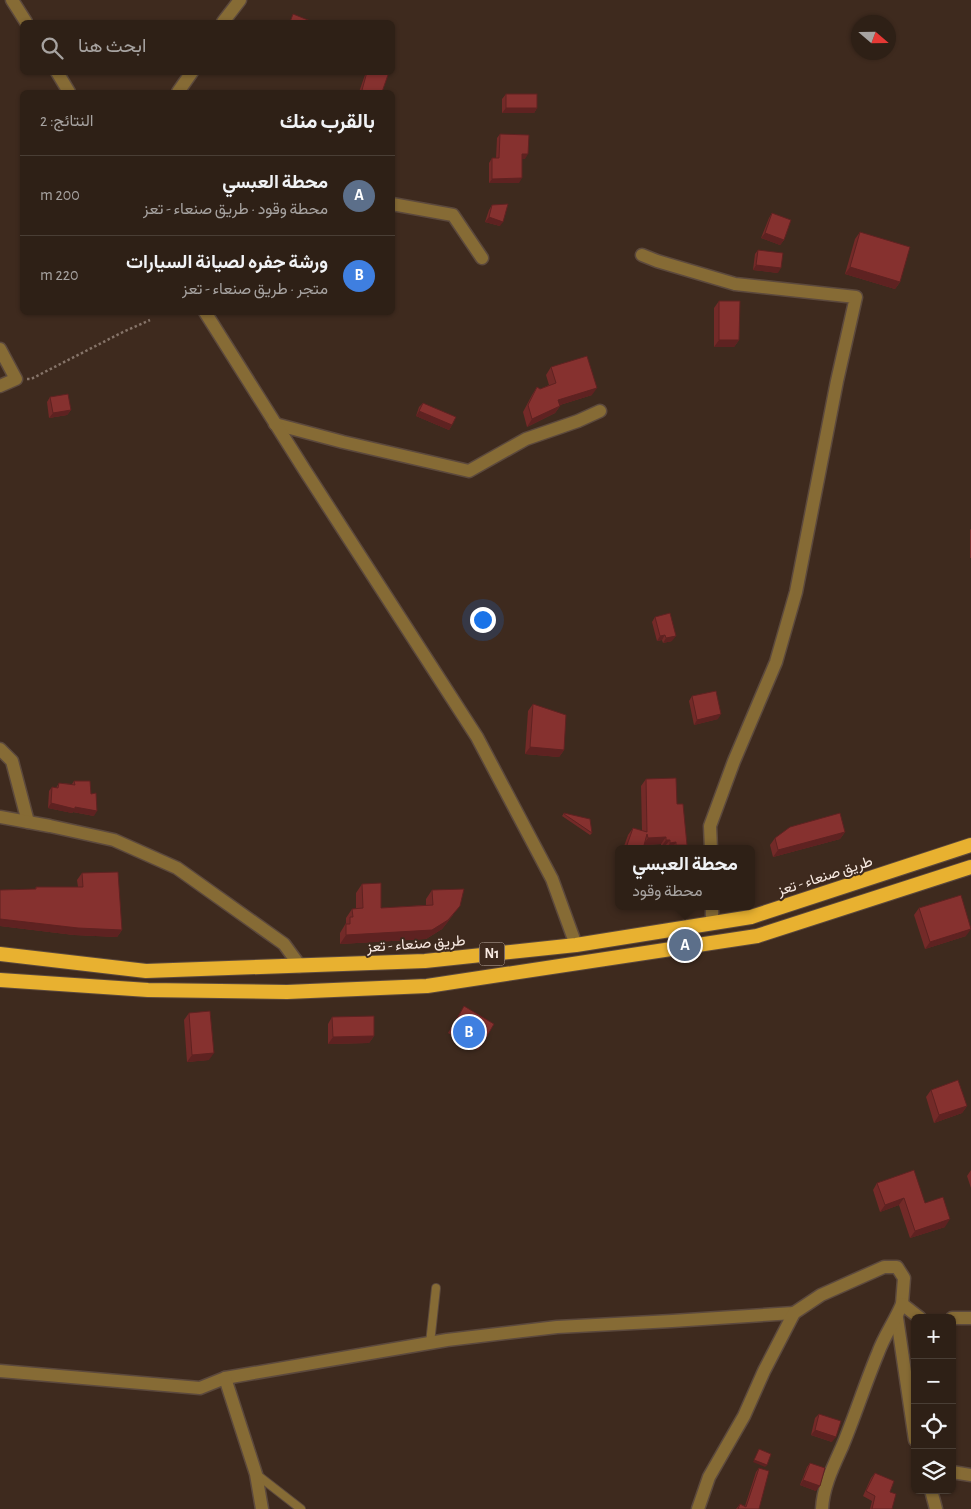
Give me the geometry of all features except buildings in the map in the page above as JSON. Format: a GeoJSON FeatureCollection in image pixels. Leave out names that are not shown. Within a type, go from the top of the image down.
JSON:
{"type":"FeatureCollection","features":[{"type":"Feature","properties":{"kind":"highway","name":"طريق صنعاء - تعز"},"geometry":{"type":"LineString","coordinates":[[0,954],[146,971],[425,961],[576,944],[751,917],[971,845]]}},
{"type":"Feature","properties":{"kind":"highway","name":"N1"},"geometry":{"type":"LineString","coordinates":[[0,980],[148,990],[287,992],[427,986],[757,936],[971,867]]}},
{"type":"Feature","properties":{"kind":"street"},"geometry":{"type":"LineString","coordinates":[[12,0],[25,20]]}},
{"type":"Feature","properties":{"kind":"street"},"geometry":{"type":"LineString","coordinates":[[225,20],[240,0]]}},
{"type":"Feature","properties":{"kind":"street"},"geometry":{"type":"LineString","coordinates":[[59,75],[68,90]]}},
{"type":"Feature","properties":{"kind":"street"},"geometry":{"type":"LineString","coordinates":[[179,90],[190,75]]}},
{"type":"Feature","properties":{"kind":"street"},"geometry":{"type":"LineString","coordinates":[[395,205],[453,215],[482,258]]}},
{"type":"Feature","properties":{"kind":"street"},"geometry":{"type":"LineString","coordinates":[[642,255],[735,284],[856,297],[837,381],[796,592],[776,662],[734,761],[710,826],[711,845]]}},
{"type":"Feature","properties":{"kind":"street"},"geometry":{"type":"LineString","coordinates":[[207,315],[477,737],[552,879],[576,944]]}},
{"type":"Feature","properties":{"kind":"street"},"geometry":{"type":"LineString","coordinates":[[0,349],[16,378],[0,386]]}},
{"type":"Feature","properties":{"kind":"street"},"geometry":{"type":"LineString","coordinates":[[276,424],[343,442],[469,471],[526,439],[578,421],[600,411]]}},
{"type":"Feature","properties":{"kind":"street"},"geometry":{"type":"LineString","coordinates":[[0,749],[12,760],[28,822]]}},
{"type":"Feature","properties":{"kind":"street"},"geometry":{"type":"LineString","coordinates":[[0,817],[114,840],[178,868],[284,944],[300,966]]}},
{"type":"Feature","properties":{"kind":"street"},"geometry":{"type":"LineString","coordinates":[[712,910],[712,923]]}},
{"type":"Feature","properties":{"kind":"street"},"geometry":{"type":"LineString","coordinates":[[698,1509],[709,1477],[744,1416],[764,1371],[794,1313],[821,1295],[884,1267],[897,1268],[904,1278],[902,1304],[897,1318],[878,1350],[849,1430],[822,1496],[822,1509]]}},
{"type":"Feature","properties":{"kind":"street"},"geometry":{"type":"LineString","coordinates":[[902,1304],[915,1314]]}},
{"type":"Feature","properties":{"kind":"street"},"geometry":{"type":"LineString","coordinates":[[0,1371],[200,1388],[226,1378],[430,1343],[557,1327],[794,1313]]}},
{"type":"Feature","properties":{"kind":"street"},"geometry":{"type":"LineString","coordinates":[[897,1318],[911,1413]]}},
{"type":"Feature","properties":{"kind":"street"},"geometry":{"type":"LineString","coordinates":[[956,1318],[971,1318]]}},
{"type":"Feature","properties":{"kind":"street"},"geometry":{"type":"LineString","coordinates":[[226,1378],[256,1474],[262,1509]]}},
{"type":"Feature","properties":{"kind":"street"},"geometry":{"type":"LineString","coordinates":[[956,1473],[971,1475]]}},
{"type":"Feature","properties":{"kind":"street"},"geometry":{"type":"LineString","coordinates":[[932,1494],[936,1509]]}},
{"type":"Feature","properties":{"kind":"lane"},"geometry":{"type":"LineString","coordinates":[[430,1343],[436,1288]]}},
{"type":"Feature","properties":{"kind":"lane"},"geometry":{"type":"LineString","coordinates":[[256,1474],[301,1509]]}},
{"type":"Feature","properties":{"kind":"path"},"geometry":{"type":"LineString","coordinates":[[16,378],[31,379],[150,320]]}},
{"type":"Feature","properties":{"kind":"place","name":"محطة العبسي"},"geometry":{"type":"Point","coordinates":[685,945]}},
{"type":"Feature","properties":{"kind":"place","name":"ورشة جفره لصيانة السيارات"},"geometry":{"type":"Point","coordinates":[469,1032]}}]}
